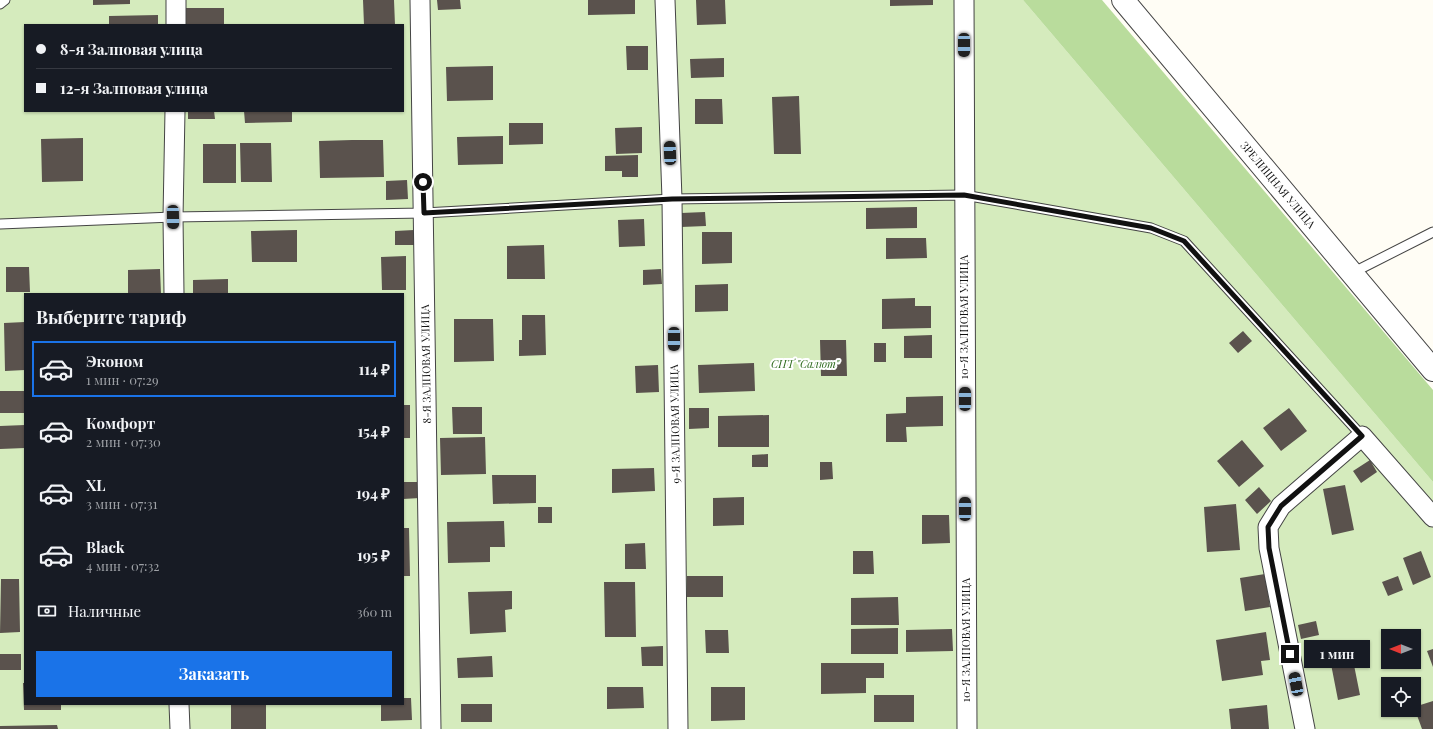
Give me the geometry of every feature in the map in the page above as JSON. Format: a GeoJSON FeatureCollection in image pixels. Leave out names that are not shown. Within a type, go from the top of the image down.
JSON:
{"type":"FeatureCollection","features":[{"type":"Feature","properties":{"kind":"street"},"geometry":{"type":"LineString","coordinates":[[176,0],[176,24]]}},
{"type":"Feature","properties":{"kind":"street","name":"8-Я ЗАЛПОВАЯ УЛИЦА"},"geometry":{"type":"LineString","coordinates":[[420,0],[431,729]]}},
{"type":"Feature","properties":{"kind":"street","name":"9-Я ЗАЛПОВАЯ УЛИЦА"},"geometry":{"type":"LineString","coordinates":[[665,0],[672,199],[678,729]]}},
{"type":"Feature","properties":{"kind":"street","name":"10-Я ЗАЛПОВАЯ УЛИЦА"},"geometry":{"type":"LineString","coordinates":[[964,0],[967,729]]}},
{"type":"Feature","properties":{"kind":"street","name":"ЗРЕЛИЩНАЯ УЛИЦА"},"geometry":{"type":"LineString","coordinates":[[1123,0],[1433,370]]}},
{"type":"Feature","properties":{"kind":"street"},"geometry":{"type":"LineString","coordinates":[[174,293],[173,217],[175,112]]}},
{"type":"Feature","properties":{"kind":"street"},"geometry":{"type":"LineString","coordinates":[[1305,729],[1269,548],[1268,527],[1281,506],[1362,436],[1433,517]]}},
{"type":"Feature","properties":{"kind":"street"},"geometry":{"type":"LineString","coordinates":[[180,705],[180,729]]}},
{"type":"Feature","properties":{"kind":"lane"},"geometry":{"type":"LineString","coordinates":[[0,4],[5,0]]}},
{"type":"Feature","properties":{"kind":"lane"},"geometry":{"type":"LineString","coordinates":[[0,224],[173,217],[424,213],[672,199],[964,195],[1151,228],[1184,241],[1362,436]]}},
{"type":"Feature","properties":{"kind":"lane"},"geometry":{"type":"LineString","coordinates":[[1352,273],[1433,232]]}},
{"type":"Feature","properties":{"kind":"green space","name":"СНТ \"Салют\""},"geometry":{"type":"Polygon","coordinates":[[[0,0],[1023,0],[1433,482],[1433,729],[0,729],[0,0]]]}},
{"type":"Feature","properties":{"kind":"green space"},"geometry":{"type":"Polygon","coordinates":[[[1023,0],[1102,0],[1433,390],[1433,482],[1023,0]]]}},
{"type":"Feature","properties":{"kind":"building"},"geometry":{"type":"Polygon","coordinates":[[[93,0],[130,0],[130,4],[93,5],[93,0]]]}},
{"type":"Feature","properties":{"kind":"building"},"geometry":{"type":"Polygon","coordinates":[[[363,0],[394,0],[395,24],[364,24],[363,0]]]}},
{"type":"Feature","properties":{"kind":"building"},"geometry":{"type":"Polygon","coordinates":[[[437,0],[460,0],[461,9],[438,10],[437,0]]]}},
{"type":"Feature","properties":{"kind":"building"},"geometry":{"type":"Polygon","coordinates":[[[588,0],[635,0],[635,14],[588,15],[588,0]]]}},
{"type":"Feature","properties":{"kind":"building"},"geometry":{"type":"Polygon","coordinates":[[[696,0],[725,0],[726,24],[697,25],[696,0]]]}},
{"type":"Feature","properties":{"kind":"building"},"geometry":{"type":"Polygon","coordinates":[[[890,0],[933,0],[933,5],[890,6],[890,0]]]}},
{"type":"Feature","properties":{"kind":"building"},"geometry":{"type":"Polygon","coordinates":[[[186,8],[224,8],[224,24],[186,24],[186,8]]]}},
{"type":"Feature","properties":{"kind":"building"},"geometry":{"type":"Polygon","coordinates":[[[158,15],[158,24],[109,24],[109,16],[158,15]]]}},
{"type":"Feature","properties":{"kind":"building"},"geometry":{"type":"Polygon","coordinates":[[[626,46],[648,46],[648,70],[627,70],[626,46]]]}},
{"type":"Feature","properties":{"kind":"building"},"geometry":{"type":"Polygon","coordinates":[[[724,58],[724,77],[691,78],[690,59],[724,58]]]}},
{"type":"Feature","properties":{"kind":"building"},"geometry":{"type":"Polygon","coordinates":[[[493,66],[493,100],[447,101],[446,67],[493,66]]]}},
{"type":"Feature","properties":{"kind":"building"},"geometry":{"type":"Polygon","coordinates":[[[799,96],[801,154],[774,154],[772,97],[799,96]]]}},
{"type":"Feature","properties":{"kind":"building"},"geometry":{"type":"Polygon","coordinates":[[[695,99],[722,99],[723,124],[695,124],[695,99]]]}},
{"type":"Feature","properties":{"kind":"building"},"geometry":{"type":"Polygon","coordinates":[[[188,112],[214,112],[215,119],[188,119],[188,112]]]}},
{"type":"Feature","properties":{"kind":"building"},"geometry":{"type":"Polygon","coordinates":[[[244,112],[292,112],[292,122],[245,123],[244,112]]]}},
{"type":"Feature","properties":{"kind":"building"},"geometry":{"type":"Polygon","coordinates":[[[509,123],[543,123],[543,144],[509,145],[509,123]]]}},
{"type":"Feature","properties":{"kind":"building"},"geometry":{"type":"Polygon","coordinates":[[[642,127],[642,153],[616,154],[615,128],[642,127]]]}},
{"type":"Feature","properties":{"kind":"building"},"geometry":{"type":"Polygon","coordinates":[[[503,136],[503,164],[458,165],[457,137],[503,136]]]}},
{"type":"Feature","properties":{"kind":"building"},"geometry":{"type":"Polygon","coordinates":[[[83,138],[83,181],[42,182],[41,139],[83,138]]]}},
{"type":"Feature","properties":{"kind":"building"},"geometry":{"type":"Polygon","coordinates":[[[383,140],[384,177],[320,178],[319,141],[383,140]]]}},
{"type":"Feature","properties":{"kind":"building"},"geometry":{"type":"Polygon","coordinates":[[[240,143],[271,143],[272,182],[241,182],[240,143]]]}},
{"type":"Feature","properties":{"kind":"building"},"geometry":{"type":"Polygon","coordinates":[[[203,144],[236,144],[236,183],[203,183],[203,144]]]}},
{"type":"Feature","properties":{"kind":"building"},"geometry":{"type":"Polygon","coordinates":[[[638,155],[638,177],[622,177],[622,171],[605,171],[605,156],[638,155]]]}},
{"type":"Feature","properties":{"kind":"building"},"geometry":{"type":"Polygon","coordinates":[[[407,180],[408,199],[386,200],[386,181],[407,180]]]}},
{"type":"Feature","properties":{"kind":"building"},"geometry":{"type":"Polygon","coordinates":[[[917,207],[917,228],[866,229],[866,208],[917,207]]]}},
{"type":"Feature","properties":{"kind":"building"},"geometry":{"type":"Polygon","coordinates":[[[705,212],[706,226],[681,227],[681,213],[705,212]]]}},
{"type":"Feature","properties":{"kind":"building"},"geometry":{"type":"Polygon","coordinates":[[[644,219],[645,246],[619,247],[618,220],[644,219]]]}},
{"type":"Feature","properties":{"kind":"building"},"geometry":{"type":"Polygon","coordinates":[[[297,230],[297,262],[252,262],[251,231],[297,230]]]}},
{"type":"Feature","properties":{"kind":"building"},"geometry":{"type":"Polygon","coordinates":[[[414,230],[414,245],[395,245],[395,231],[414,230]]]}},
{"type":"Feature","properties":{"kind":"building"},"geometry":{"type":"Polygon","coordinates":[[[702,232],[732,232],[732,263],[702,264],[702,232]]]}},
{"type":"Feature","properties":{"kind":"building"},"geometry":{"type":"Polygon","coordinates":[[[886,238],[926,238],[927,258],[886,259],[886,238]]]}},
{"type":"Feature","properties":{"kind":"building"},"geometry":{"type":"Polygon","coordinates":[[[544,245],[545,279],[507,279],[507,246],[544,245]]]}},
{"type":"Feature","properties":{"kind":"building"},"geometry":{"type":"Polygon","coordinates":[[[406,256],[406,290],[382,290],[381,257],[406,256]]]}},
{"type":"Feature","properties":{"kind":"building"},"geometry":{"type":"Polygon","coordinates":[[[6,267],[29,267],[30,292],[6,292],[6,267]]]}},
{"type":"Feature","properties":{"kind":"building"},"geometry":{"type":"Polygon","coordinates":[[[160,269],[161,293],[128,293],[128,270],[160,269]]]}},
{"type":"Feature","properties":{"kind":"building"},"geometry":{"type":"Polygon","coordinates":[[[661,269],[662,284],[643,285],[643,270],[661,269]]]}},
{"type":"Feature","properties":{"kind":"building"},"geometry":{"type":"Polygon","coordinates":[[[228,279],[228,293],[193,293],[193,280],[228,279]]]}},
{"type":"Feature","properties":{"kind":"building"},"geometry":{"type":"Polygon","coordinates":[[[728,284],[728,311],[695,312],[695,285],[728,284]]]}},
{"type":"Feature","properties":{"kind":"building"},"geometry":{"type":"Polygon","coordinates":[[[915,298],[915,306],[931,306],[931,328],[882,329],[882,299],[915,298]]]}},
{"type":"Feature","properties":{"kind":"building"},"geometry":{"type":"Polygon","coordinates":[[[522,315],[545,315],[546,355],[519,356],[519,340],[522,340],[522,315]]]}},
{"type":"Feature","properties":{"kind":"building"},"geometry":{"type":"Polygon","coordinates":[[[454,319],[493,319],[494,361],[454,362],[454,319]]]}},
{"type":"Feature","properties":{"kind":"building"},"geometry":{"type":"Polygon","coordinates":[[[24,322],[24,370],[5,371],[4,323],[24,322]]]}},
{"type":"Feature","properties":{"kind":"building"},"geometry":{"type":"Polygon","coordinates":[[[1243,331],[1252,341],[1238,353],[1229,343],[1243,331]]]}},
{"type":"Feature","properties":{"kind":"building"},"geometry":{"type":"Polygon","coordinates":[[[932,335],[932,358],[904,358],[904,336],[932,335]]]}},
{"type":"Feature","properties":{"kind":"building"},"geometry":{"type":"Polygon","coordinates":[[[820,340],[846,340],[847,376],[821,376],[820,340]]]}},
{"type":"Feature","properties":{"kind":"building"},"geometry":{"type":"Polygon","coordinates":[[[874,343],[886,343],[886,362],[874,362],[874,343]]]}},
{"type":"Feature","properties":{"kind":"building"},"geometry":{"type":"Polygon","coordinates":[[[754,363],[755,391],[699,393],[698,365],[754,363]]]}},
{"type":"Feature","properties":{"kind":"building"},"geometry":{"type":"Polygon","coordinates":[[[658,365],[659,392],[636,393],[635,366],[658,365]]]}},
{"type":"Feature","properties":{"kind":"building"},"geometry":{"type":"Polygon","coordinates":[[[0,391],[24,391],[24,413],[0,413],[0,391]]]}},
{"type":"Feature","properties":{"kind":"building"},"geometry":{"type":"Polygon","coordinates":[[[943,396],[943,426],[906,427],[907,442],[886,442],[886,414],[906,413],[906,397],[943,396]]]}},
{"type":"Feature","properties":{"kind":"building"},"geometry":{"type":"Polygon","coordinates":[[[404,405],[410,405],[410,438],[404,438],[404,405]]]}},
{"type":"Feature","properties":{"kind":"building"},"geometry":{"type":"Polygon","coordinates":[[[452,407],[482,407],[482,434],[453,434],[452,407]]]}},
{"type":"Feature","properties":{"kind":"building"},"geometry":{"type":"Polygon","coordinates":[[[689,408],[709,408],[709,428],[689,429],[689,408]]]}},
{"type":"Feature","properties":{"kind":"building"},"geometry":{"type":"Polygon","coordinates":[[[1289,408],[1307,431],[1281,451],[1263,428],[1289,408]]]}},
{"type":"Feature","properties":{"kind":"building"},"geometry":{"type":"Polygon","coordinates":[[[769,415],[769,447],[718,447],[718,416],[769,415]]]}},
{"type":"Feature","properties":{"kind":"building"},"geometry":{"type":"Polygon","coordinates":[[[24,425],[24,448],[0,449],[0,426],[24,425]]]}},
{"type":"Feature","properties":{"kind":"building"},"geometry":{"type":"Polygon","coordinates":[[[485,437],[486,474],[441,475],[440,438],[485,437]]]}},
{"type":"Feature","properties":{"kind":"building"},"geometry":{"type":"Polygon","coordinates":[[[1242,440],[1264,466],[1239,487],[1217,461],[1242,440]]]}},
{"type":"Feature","properties":{"kind":"building"},"geometry":{"type":"Polygon","coordinates":[[[768,454],[768,467],[752,467],[752,455],[768,454]]]}},
{"type":"Feature","properties":{"kind":"building"},"geometry":{"type":"Polygon","coordinates":[[[1370,460],[1377,472],[1361,483],[1353,471],[1370,460]]]}},
{"type":"Feature","properties":{"kind":"building"},"geometry":{"type":"Polygon","coordinates":[[[820,462],[832,462],[833,479],[820,480],[820,462]]]}},
{"type":"Feature","properties":{"kind":"building"},"geometry":{"type":"Polygon","coordinates":[[[654,468],[655,491],[612,493],[612,469],[654,468]]]}},
{"type":"Feature","properties":{"kind":"building"},"geometry":{"type":"Polygon","coordinates":[[[492,475],[536,475],[536,503],[493,504],[492,475]]]}},
{"type":"Feature","properties":{"kind":"building"},"geometry":{"type":"Polygon","coordinates":[[[404,482],[420,482],[420,498],[404,499],[404,482]]]}},
{"type":"Feature","properties":{"kind":"building"},"geometry":{"type":"Polygon","coordinates":[[[1345,485],[1354,530],[1332,535],[1323,489],[1345,485]]]}},
{"type":"Feature","properties":{"kind":"building"},"geometry":{"type":"Polygon","coordinates":[[[1259,487],[1271,501],[1257,514],[1245,500],[1259,487]]]}},
{"type":"Feature","properties":{"kind":"building"},"geometry":{"type":"Polygon","coordinates":[[[744,497],[744,525],[713,526],[713,498],[744,497]]]}},
{"type":"Feature","properties":{"kind":"building"},"geometry":{"type":"Polygon","coordinates":[[[1236,504],[1240,550],[1207,552],[1204,507],[1236,504]]]}},
{"type":"Feature","properties":{"kind":"building"},"geometry":{"type":"Polygon","coordinates":[[[538,507],[552,507],[552,523],[538,523],[538,507]]]}},
{"type":"Feature","properties":{"kind":"building"},"geometry":{"type":"Polygon","coordinates":[[[922,515],[949,515],[950,543],[922,544],[922,515]]]}},
{"type":"Feature","properties":{"kind":"building"},"geometry":{"type":"Polygon","coordinates":[[[504,521],[505,547],[490,547],[490,562],[448,563],[447,522],[504,521]]]}},
{"type":"Feature","properties":{"kind":"building"},"geometry":{"type":"Polygon","coordinates":[[[404,528],[409,528],[410,576],[404,576],[404,528]]]}},
{"type":"Feature","properties":{"kind":"building"},"geometry":{"type":"Polygon","coordinates":[[[645,543],[646,569],[625,569],[625,544],[645,543]]]}},
{"type":"Feature","properties":{"kind":"building"},"geometry":{"type":"Polygon","coordinates":[[[853,551],[873,551],[874,574],[853,574],[853,551]]]}},
{"type":"Feature","properties":{"kind":"building"},"geometry":{"type":"Polygon","coordinates":[[[1421,551],[1431,577],[1413,585],[1403,558],[1421,551]]]}},
{"type":"Feature","properties":{"kind":"building"},"geometry":{"type":"Polygon","coordinates":[[[1265,574],[1270,607],[1245,611],[1240,578],[1265,574]]]}},
{"type":"Feature","properties":{"kind":"building"},"geometry":{"type":"Polygon","coordinates":[[[687,576],[723,576],[723,597],[687,597],[687,576]]]}},
{"type":"Feature","properties":{"kind":"building"},"geometry":{"type":"Polygon","coordinates":[[[1398,576],[1403,590],[1388,596],[1382,582],[1398,576]]]}},
{"type":"Feature","properties":{"kind":"building"},"geometry":{"type":"Polygon","coordinates":[[[1,579],[19,579],[20,632],[0,633],[1,579]]]}},
{"type":"Feature","properties":{"kind":"building"},"geometry":{"type":"Polygon","coordinates":[[[604,582],[635,582],[636,637],[605,637],[604,582]]]}},
{"type":"Feature","properties":{"kind":"building"},"geometry":{"type":"Polygon","coordinates":[[[512,591],[512,609],[505,610],[506,632],[470,634],[468,592],[512,591]]]}},
{"type":"Feature","properties":{"kind":"building"},"geometry":{"type":"Polygon","coordinates":[[[898,597],[899,625],[851,625],[851,598],[898,597]]]}},
{"type":"Feature","properties":{"kind":"building"},"geometry":{"type":"Polygon","coordinates":[[[1316,621],[1319,635],[1301,639],[1298,625],[1316,621]]]}},
{"type":"Feature","properties":{"kind":"building"},"geometry":{"type":"Polygon","coordinates":[[[898,628],[898,654],[851,654],[851,629],[898,628]]]}},
{"type":"Feature","properties":{"kind":"building"},"geometry":{"type":"Polygon","coordinates":[[[952,629],[953,651],[906,652],[906,630],[952,629]]]}},
{"type":"Feature","properties":{"kind":"building"},"geometry":{"type":"Polygon","coordinates":[[[705,630],[728,630],[729,653],[706,653],[705,630]]]}},
{"type":"Feature","properties":{"kind":"building"},"geometry":{"type":"Polygon","coordinates":[[[1266,632],[1270,660],[1261,661],[1263,675],[1222,681],[1216,640],[1266,632]]]}},
{"type":"Feature","properties":{"kind":"building"},"geometry":{"type":"Polygon","coordinates":[[[663,646],[663,666],[642,666],[641,647],[663,646]]]}},
{"type":"Feature","properties":{"kind":"building"},"geometry":{"type":"Polygon","coordinates":[[[1433,649],[1433,667],[1427,651],[1433,649]]]}},
{"type":"Feature","properties":{"kind":"building"},"geometry":{"type":"Polygon","coordinates":[[[0,654],[21,654],[21,670],[0,670],[0,654]]]}},
{"type":"Feature","properties":{"kind":"building"},"geometry":{"type":"Polygon","coordinates":[[[1352,655],[1360,695],[1338,700],[1330,659],[1352,655]]]}},
{"type":"Feature","properties":{"kind":"building"},"geometry":{"type":"Polygon","coordinates":[[[492,656],[493,677],[458,678],[457,658],[492,656]]]}},
{"type":"Feature","properties":{"kind":"building"},"geometry":{"type":"Polygon","coordinates":[[[821,663],[884,663],[884,678],[866,678],[866,693],[821,694],[821,663]]]}},
{"type":"Feature","properties":{"kind":"building"},"geometry":{"type":"Polygon","coordinates":[[[23,683],[24,705],[61,705],[61,710],[24,710],[23,683]]]}},
{"type":"Feature","properties":{"kind":"building"},"geometry":{"type":"Polygon","coordinates":[[[607,687],[643,687],[644,708],[607,709],[607,687]]]}},
{"type":"Feature","properties":{"kind":"building"},"geometry":{"type":"Polygon","coordinates":[[[711,687],[745,687],[745,720],[711,721],[711,687]]]}},
{"type":"Feature","properties":{"kind":"building"},"geometry":{"type":"Polygon","coordinates":[[[874,695],[914,695],[914,722],[874,722],[874,695]]]}},
{"type":"Feature","properties":{"kind":"building"},"geometry":{"type":"Polygon","coordinates":[[[404,698],[411,698],[412,720],[381,721],[381,705],[404,705],[404,698]]]}},
{"type":"Feature","properties":{"kind":"building"},"geometry":{"type":"Polygon","coordinates":[[[1433,701],[1433,729],[1422,729],[1418,717],[1421,717],[1421,705],[1433,701]]]}},
{"type":"Feature","properties":{"kind":"building"},"geometry":{"type":"Polygon","coordinates":[[[461,704],[492,704],[492,722],[461,722],[461,704]]]}},
{"type":"Feature","properties":{"kind":"building"},"geometry":{"type":"Polygon","coordinates":[[[231,705],[266,705],[266,729],[231,729],[231,705]]]}},
{"type":"Feature","properties":{"kind":"building"},"geometry":{"type":"Polygon","coordinates":[[[1267,705],[1269,729],[1231,729],[1229,709],[1267,705]]]}},
{"type":"Feature","properties":{"kind":"building"},"geometry":{"type":"Polygon","coordinates":[[[57,725],[58,729],[0,729],[0,726],[57,725]]]}},
{"type":"Feature","properties":{"kind":"route"},"geometry":{"type":"LineString","coordinates":[[423,182],[424,213],[672,199],[964,195],[1151,228],[1184,241],[1362,436],[1281,506],[1268,527],[1269,548],[1290,654]]}}]}
